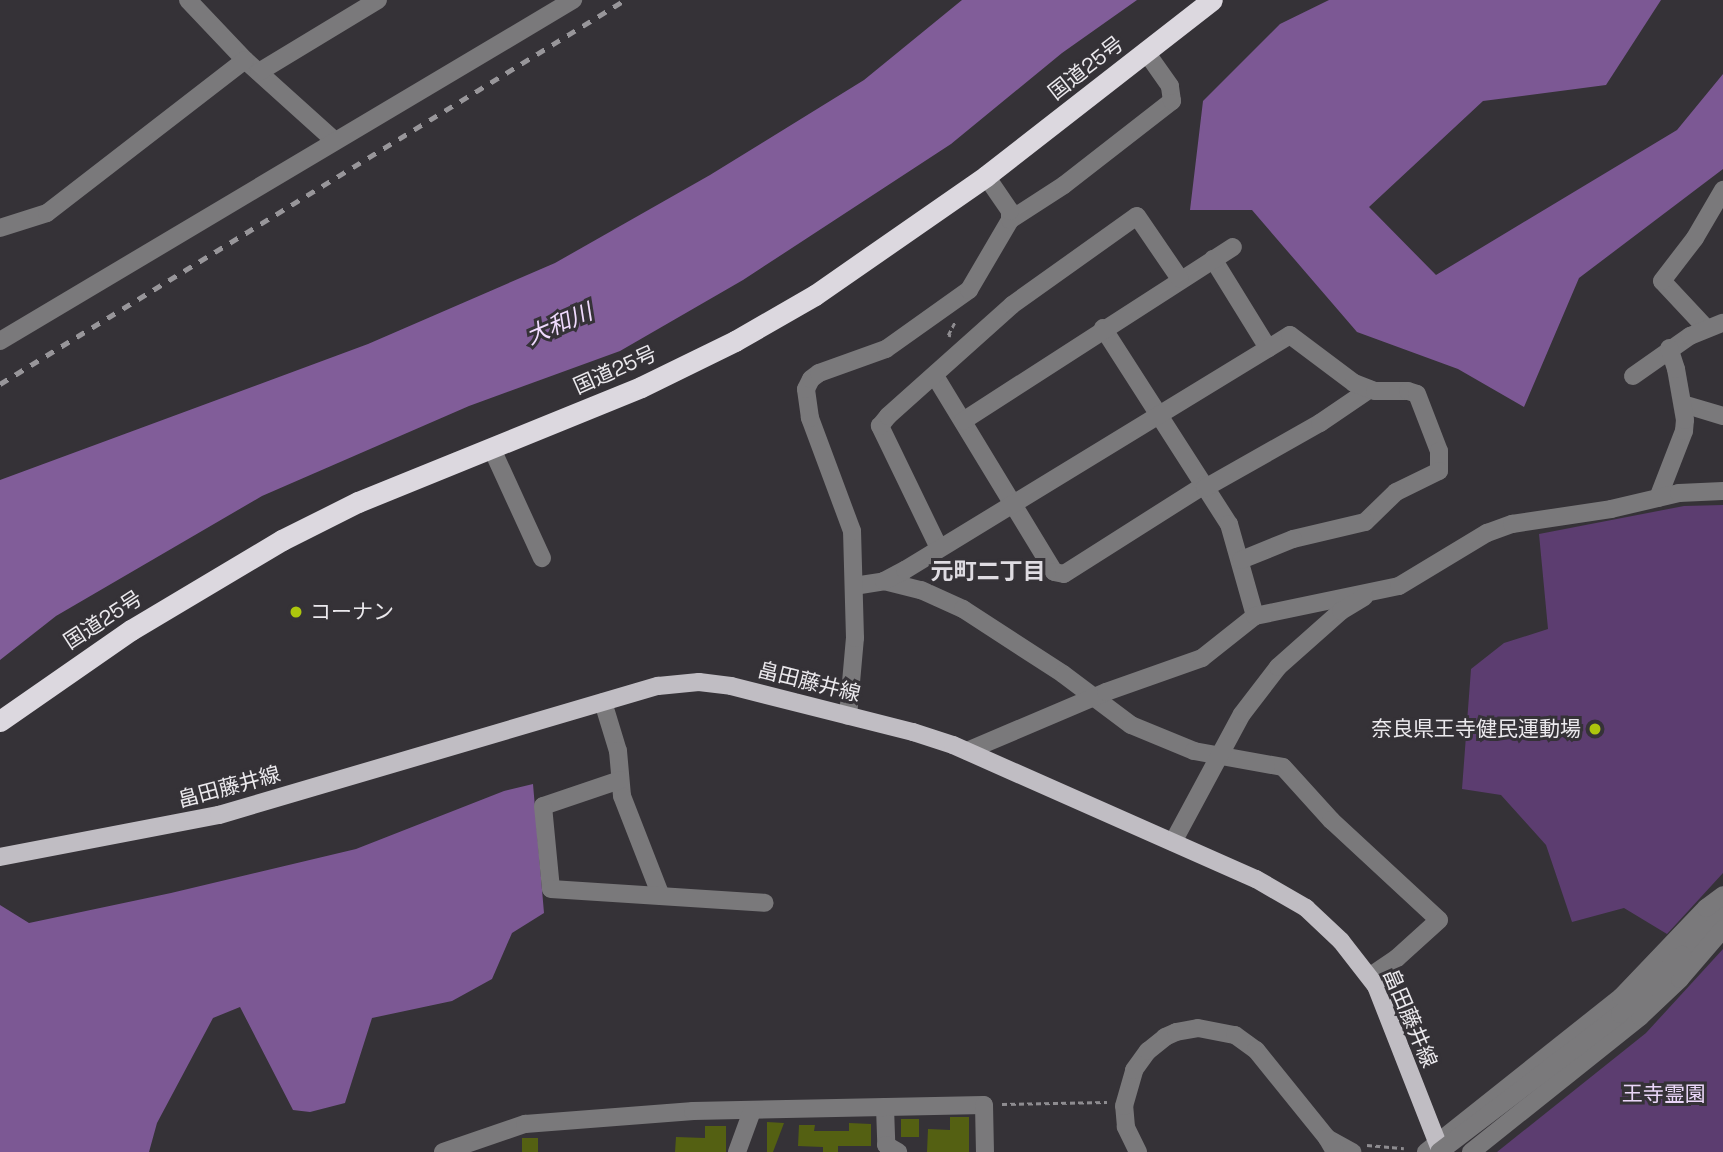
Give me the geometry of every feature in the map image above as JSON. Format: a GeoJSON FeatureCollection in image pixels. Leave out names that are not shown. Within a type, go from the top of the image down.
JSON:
{"type":"FeatureCollection","features":[{"type":"Feature","properties":{"kind":"highway","name":"国道25号"},"geometry":{"type":"LineString","coordinates":[[0,721],[91,656],[273,545],[358,502],[641,387],[775,319],[856,269],[986,176],[1212,0]]}},
{"type":"Feature","properties":{"kind":"main road","name":"畠田藤井線"},"geometry":{"type":"LineString","coordinates":[[0,857],[219,815],[658,686],[706,682],[731,686],[913,732],[967,751],[1256,879],[1306,908],[1329,927],[1370,976],[1381,998],[1435,1150]]}},
{"type":"Feature","properties":{"kind":"street"},"geometry":{"type":"LineString","coordinates":[[188,0],[252,66],[335,141]]}},
{"type":"Feature","properties":{"kind":"street"},"geometry":{"type":"LineString","coordinates":[[0,228],[47,213],[252,66],[378,0]]}},
{"type":"Feature","properties":{"kind":"street"},"geometry":{"type":"LineString","coordinates":[[0,341],[573,0]]}},
{"type":"Feature","properties":{"kind":"street"},"geometry":{"type":"LineString","coordinates":[[848,716],[855,659],[854,586],[848,514],[810,418],[806,389],[811,379],[819,373],[886,349],[969,290],[1010,220],[1064,185],[1172,102],[1170,86],[1146,52]]}},
{"type":"Feature","properties":{"kind":"street"},"geometry":{"type":"LineString","coordinates":[[986,176],[1010,211],[1010,220]]}},
{"type":"Feature","properties":{"kind":"street"},"geometry":{"type":"LineString","coordinates":[[1633,376],[1669,348],[1715,325],[1662,281],[1695,238],[1723,190]]}},
{"type":"Feature","properties":{"kind":"street"},"geometry":{"type":"LineString","coordinates":[[939,548],[880,426],[1012,305],[1137,216],[1180,279]]}},
{"type":"Feature","properties":{"kind":"street"},"geometry":{"type":"LineString","coordinates":[[962,421],[1233,247]]}},
{"type":"Feature","properties":{"kind":"street"},"geometry":{"type":"LineString","coordinates":[[1213,259],[1268,348]]}},
{"type":"Feature","properties":{"kind":"street"},"geometry":{"type":"LineString","coordinates":[[1103,328],[1229,524],[1255,617]]}},
{"type":"Feature","properties":{"kind":"street"},"geometry":{"type":"LineString","coordinates":[[854,586],[884,581],[1290,335],[1343,377],[1370,389],[1417,394],[1439,451],[1440,471],[1396,492],[1365,522],[1293,540],[1241,560]]}},
{"type":"Feature","properties":{"kind":"street"},"geometry":{"type":"LineString","coordinates":[[1658,498],[1684,430],[1683,404],[1669,348]]}},
{"type":"Feature","properties":{"kind":"street"},"geometry":{"type":"LineString","coordinates":[[935,376],[1054,572],[1064,574],[1205,486],[1320,423],[1370,389]]}},
{"type":"Feature","properties":{"kind":"street"},"geometry":{"type":"LineString","coordinates":[[1683,404],[1723,416]]}},
{"type":"Feature","properties":{"kind":"street"},"geometry":{"type":"LineString","coordinates":[[492,449],[542,558]]}},
{"type":"Feature","properties":{"kind":"street"},"geometry":{"type":"LineString","coordinates":[[967,751],[1094,698],[1202,658],[1255,617],[1339,597],[1370,593],[1415,579],[1487,533],[1513,524],[1679,493],[1723,491]]}},
{"type":"Feature","properties":{"kind":"street"},"geometry":{"type":"LineString","coordinates":[[884,581],[921,590],[963,610],[1141,730],[1194,751],[1283,767],[1331,820],[1439,920],[1397,958],[1370,976]]}},
{"type":"Feature","properties":{"kind":"street"},"geometry":{"type":"LineString","coordinates":[[1173,842],[1242,714],[1278,667],[1340,611],[1370,593]]}},
{"type":"Feature","properties":{"kind":"street"},"geometry":{"type":"LineString","coordinates":[[603,702],[618,751],[622,796],[661,896]]}},
{"type":"Feature","properties":{"kind":"street"},"geometry":{"type":"LineString","coordinates":[[620,780],[543,806],[551,889],[765,903]]}},
{"type":"Feature","properties":{"kind":"street"},"geometry":{"type":"LineString","coordinates":[[1435,1150],[1621,997],[1706,908],[1723,895]]}},
{"type":"Feature","properties":{"kind":"street"},"geometry":{"type":"LineString","coordinates":[[1435,1150],[1620,1014],[1682,955],[1723,908]]}},
{"type":"Feature","properties":{"kind":"street"},"geometry":{"type":"LineString","coordinates":[[1471,1152],[1640,1017],[1679,979],[1723,929]]}},
{"type":"Feature","properties":{"kind":"street"},"geometry":{"type":"LineString","coordinates":[[1138,1152],[1126,1127],[1124,1106],[1134,1070],[1147,1051],[1165,1037],[1198,1028],[1224,1032],[1245,1040],[1267,1061],[1331,1145],[1359,1148]]}},
{"type":"Feature","properties":{"kind":"street"},"geometry":{"type":"LineString","coordinates":[[443,1152],[525,1124],[693,1111],[984,1105],[985,1152]]}},
{"type":"Feature","properties":{"kind":"street"},"geometry":{"type":"LineString","coordinates":[[885,1107],[886,1145],[898,1152]]}},
{"type":"Feature","properties":{"kind":"street"},"geometry":{"type":"LineString","coordinates":[[737,1152],[752,1111]]}},
{"type":"Feature","properties":{"kind":"path"},"geometry":{"type":"LineString","coordinates":[[984,1105],[1109,1102]]}},
{"type":"Feature","properties":{"kind":"path"},"geometry":{"type":"LineString","coordinates":[[1359,1148],[1404,1148]]}},
{"type":"Feature","properties":{"kind":"green space","name":"奈良県王寺健民運動場"},"geometry":{"type":"Polygon","coordinates":[[[1723,505],[1723,873],[1667,934],[1624,908],[1572,922],[1546,845],[1501,795],[1462,789],[1471,669],[1504,643],[1548,629],[1539,534],[1684,506],[1723,505]]]}},
{"type":"Feature","properties":{"kind":"green space","name":"王寺霊園"},"geometry":{"type":"Polygon","coordinates":[[[1723,949],[1723,1152],[1497,1152],[1646,1033],[1723,949]]]}},
{"type":"Feature","properties":{"kind":"shaded area"},"geometry":{"type":"Polygon","coordinates":[[[1329,0],[1661,0],[1606,85],[1483,101],[1369,207],[1436,275],[1677,130],[1723,74],[1723,169],[1579,278],[1524,407],[1458,369],[1357,332],[1252,210],[1190,210],[1203,101],[1280,24],[1329,0]]]}},
{"type":"Feature","properties":{"kind":"shaded area"},"geometry":{"type":"Polygon","coordinates":[[[533,784],[544,913],[512,933],[492,979],[452,1001],[372,1018],[345,1103],[310,1112],[293,1110],[240,1007],[213,1018],[157,1123],[149,1152],[0,1152],[0,905],[29,923],[171,893],[356,849],[504,791],[533,784]]]}},
{"type":"Feature","properties":{"kind":"water","name":"大和川"},"geometry":{"type":"Polygon","coordinates":[[[962,0],[1137,0],[1062,53],[951,144],[743,280],[620,351],[469,406],[262,496],[56,616],[0,660],[0,480],[368,344],[555,263],[710,175],[864,80],[962,0]]]}},
{"type":"Feature","properties":{"kind":"building"},"geometry":{"type":"Polygon","coordinates":[[[950,1117],[969,1117],[969,1152],[927,1152],[928,1129],[950,1130],[950,1117]]]}},
{"type":"Feature","properties":{"kind":"building"},"geometry":{"type":"Polygon","coordinates":[[[901,1119],[919,1119],[919,1137],[901,1137],[901,1119]]]}},
{"type":"Feature","properties":{"kind":"building"},"geometry":{"type":"Polygon","coordinates":[[[767,1122],[784,1123],[773,1152],[767,1152],[767,1122]]]}},
{"type":"Feature","properties":{"kind":"building"},"geometry":{"type":"Polygon","coordinates":[[[849,1123],[871,1124],[871,1146],[838,1146],[838,1152],[823,1152],[823,1147],[798,1146],[799,1125],[815,1125],[814,1131],[849,1131],[849,1123]]]}},
{"type":"Feature","properties":{"kind":"building"},"geometry":{"type":"Polygon","coordinates":[[[705,1126],[726,1126],[726,1152],[675,1152],[676,1137],[705,1138],[705,1126]]]}},
{"type":"Feature","properties":{"kind":"building"},"geometry":{"type":"Polygon","coordinates":[[[522,1138],[538,1138],[538,1152],[522,1152],[522,1138]]]}},
{"type":"Feature","properties":{"kind":"railway"},"geometry":{"type":"LineString","coordinates":[[0,384],[625,0]]}},
{"type":"Feature","properties":{"kind":"place","name":"コーナン"},"geometry":{"type":"Point","coordinates":[296,612]}},
{"type":"Feature","properties":{"kind":"place","name":"奈良県王寺健民運動場"},"geometry":{"type":"Point","coordinates":[1595,729]}},
{"type":"Feature","properties":{"kind":"district","name":"元町二丁目"},"geometry":{"type":"Point","coordinates":[988,571]}}]}
